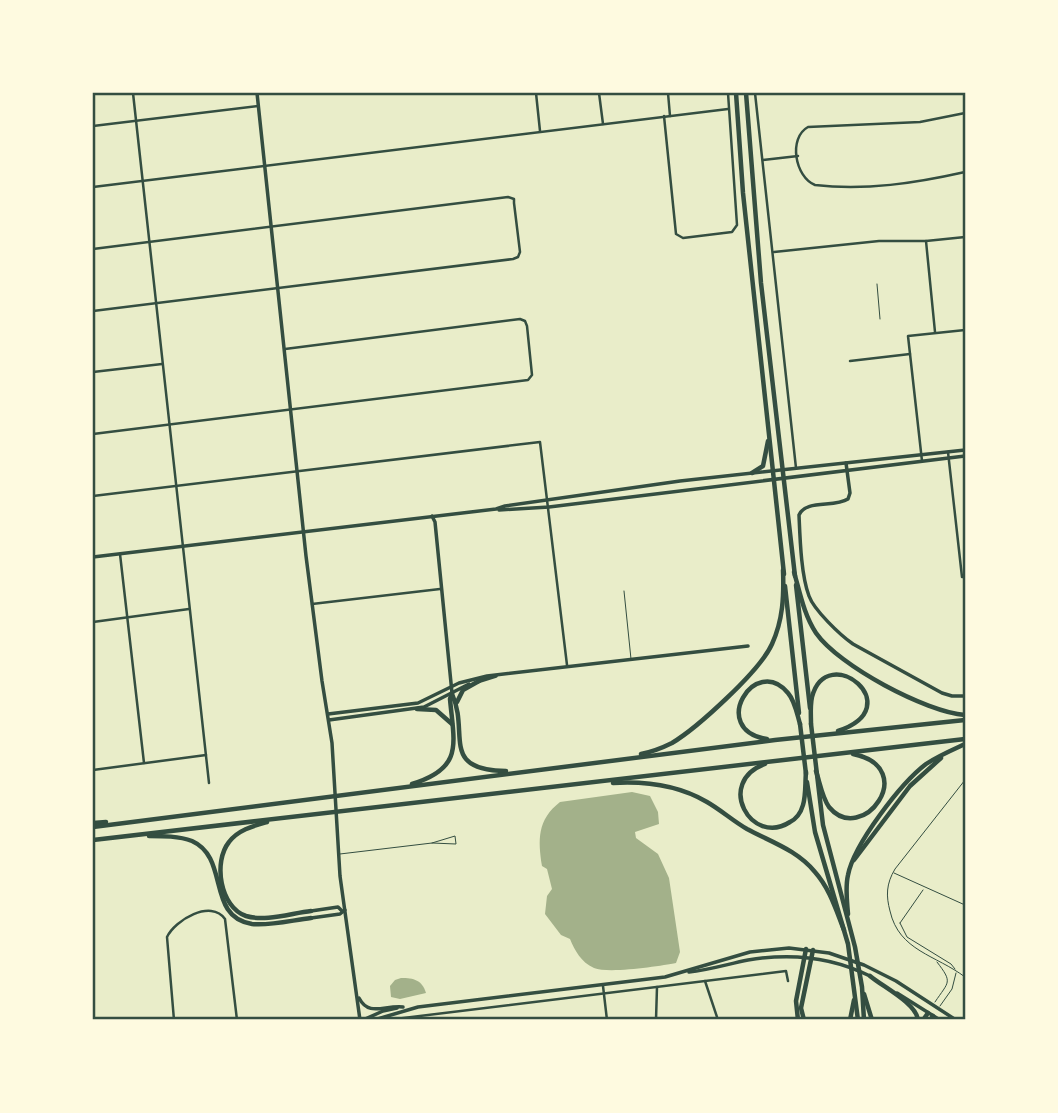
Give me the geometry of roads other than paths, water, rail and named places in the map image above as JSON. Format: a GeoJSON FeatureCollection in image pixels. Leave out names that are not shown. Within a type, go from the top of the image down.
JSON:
{"type":"FeatureCollection","features":[{"type":"Feature","properties":{"kind":"main road"},"geometry":{"type":"LineString","coordinates":[[736,93],[743,193],[806,772],[813,823],[848,944],[858,1020]]}},
{"type":"Feature","properties":{"kind":"main road"},"geometry":{"type":"LineString","coordinates":[[746,93],[761,283],[823,825],[848,914],[862,986],[872,1020]]}},
{"type":"Feature","properties":{"kind":"main road"},"geometry":{"type":"LineString","coordinates":[[752,473],[762,466],[769,437]]}},
{"type":"Feature","properties":{"kind":"main road"},"geometry":{"type":"LineString","coordinates":[[606,762],[652,751],[676,740],[755,670],[768,652],[779,626],[783,604],[783,570]]}},
{"type":"Feature","properties":{"kind":"main road"},"geometry":{"type":"LineString","coordinates":[[794,572],[809,621],[820,639],[835,653],[918,703],[965,718]]}},
{"type":"Feature","properties":{"kind":"main road"},"geometry":{"type":"LineString","coordinates":[[811,724],[813,696],[820,682],[840,674],[857,681],[867,697],[863,716],[850,727],[824,734]]}},
{"type":"Feature","properties":{"kind":"main road"},"geometry":{"type":"LineString","coordinates":[[456,709],[463,690],[479,681]]}},
{"type":"Feature","properties":{"kind":"main road"},"geometry":{"type":"LineString","coordinates":[[775,740],[756,736],[741,722],[740,701],[751,687],[769,683],[784,689],[791,698],[800,724]]}},
{"type":"Feature","properties":{"kind":"main road"},"geometry":{"type":"LineString","coordinates":[[451,690],[461,749],[467,761],[485,770],[527,771]]}},
{"type":"Feature","properties":{"kind":"main road"},"geometry":{"type":"LineString","coordinates":[[390,789],[429,778],[444,768],[451,759],[454,748],[451,690]]}},
{"type":"Feature","properties":{"kind":"main road"},"geometry":{"type":"LineString","coordinates":[[417,709],[436,710],[452,724]]}},
{"type":"Feature","properties":{"kind":"main road"},"geometry":{"type":"LineString","coordinates":[[93,825],[965,718]]}},
{"type":"Feature","properties":{"kind":"main road"},"geometry":{"type":"LineString","coordinates":[[848,914],[847,887],[851,863],[863,839],[910,779],[925,765],[965,742]]}},
{"type":"Feature","properties":{"kind":"main road"},"geometry":{"type":"LineString","coordinates":[[93,840],[780,760],[965,742]]}},
{"type":"Feature","properties":{"kind":"main road"},"geometry":{"type":"LineString","coordinates":[[816,771],[824,799],[835,812],[849,817],[870,812],[883,794],[883,776],[877,765],[868,758],[849,753]]}},
{"type":"Feature","properties":{"kind":"main road"},"geometry":{"type":"LineString","coordinates":[[780,760],[754,769],[741,788],[740,799],[744,810],[759,825],[782,826],[799,814],[804,803],[806,772]]}},
{"type":"Feature","properties":{"kind":"main road"},"geometry":{"type":"LineString","coordinates":[[556,787],[643,782],[673,787],[697,797],[745,828],[796,854],[809,865],[830,895],[844,930]]}},
{"type":"Feature","properties":{"kind":"main road"},"geometry":{"type":"LineString","coordinates":[[288,817],[252,826],[231,839],[221,861],[224,891],[232,906],[250,917],[311,911]]}},
{"type":"Feature","properties":{"kind":"main road"},"geometry":{"type":"LineString","coordinates":[[131,835],[181,838],[203,848],[214,862],[222,901],[239,920],[256,924],[311,918]]}},
{"type":"Feature","properties":{"kind":"main road"},"geometry":{"type":"LineString","coordinates":[[798,1020],[796,1001],[810,950]]}},
{"type":"Feature","properties":{"kind":"main road"},"geometry":{"type":"LineString","coordinates":[[804,1020],[801,1008],[808,958]]}},
{"type":"Feature","properties":{"kind":"main road"},"geometry":{"type":"LineString","coordinates":[[870,976],[911,1005],[918,1020]]}},
{"type":"Feature","properties":{"kind":"main road"},"geometry":{"type":"LineString","coordinates":[[862,986],[864,1020]]}},
{"type":"Feature","properties":{"kind":"main road"},"geometry":{"type":"LineString","coordinates":[[850,1020],[855,989]]}},
{"type":"Feature","properties":{"kind":"main road"},"geometry":{"type":"LineString","coordinates":[[923,1020],[931,1016]]}},
{"type":"Feature","properties":{"kind":"street"},"geometry":{"type":"LineString","coordinates":[[133,93],[209,783]]}},
{"type":"Feature","properties":{"kind":"street"},"geometry":{"type":"LineString","coordinates":[[257,93],[312,604],[329,720],[343,911],[361,1020],[383,1011],[404,1007]]}},
{"type":"Feature","properties":{"kind":"street"},"geometry":{"type":"LineString","coordinates":[[536,93],[540,131]]}},
{"type":"Feature","properties":{"kind":"street"},"geometry":{"type":"LineString","coordinates":[[599,93],[603,124]]}},
{"type":"Feature","properties":{"kind":"street"},"geometry":{"type":"LineString","coordinates":[[668,93],[670,116]]}},
{"type":"Feature","properties":{"kind":"street"},"geometry":{"type":"LineString","coordinates":[[664,116],[677,236],[683,239],[732,232],[736,227],[727,93]]}},
{"type":"Feature","properties":{"kind":"street"},"geometry":{"type":"LineString","coordinates":[[755,93],[796,468]]}},
{"type":"Feature","properties":{"kind":"street"},"geometry":{"type":"LineString","coordinates":[[93,126],[258,106]]}},
{"type":"Feature","properties":{"kind":"street"},"geometry":{"type":"LineString","coordinates":[[93,187],[728,108]]}},
{"type":"Feature","properties":{"kind":"street"},"geometry":{"type":"LineString","coordinates":[[965,113],[920,122],[808,127],[798,136],[799,170],[803,178],[819,186],[872,186],[965,172]]}},
{"type":"Feature","properties":{"kind":"street"},"geometry":{"type":"LineString","coordinates":[[762,160],[798,156]]}},
{"type":"Feature","properties":{"kind":"street"},"geometry":{"type":"LineString","coordinates":[[93,249],[508,197],[512,198],[518,240],[518,257],[513,259],[93,310]]}},
{"type":"Feature","properties":{"kind":"street"},"geometry":{"type":"LineString","coordinates":[[774,252],[879,241],[926,241],[965,237]]}},
{"type":"Feature","properties":{"kind":"street"},"geometry":{"type":"LineString","coordinates":[[926,241],[935,333]]}},
{"type":"Feature","properties":{"kind":"street"},"geometry":{"type":"LineString","coordinates":[[93,434],[531,378],[525,321],[520,319],[285,349]]}},
{"type":"Feature","properties":{"kind":"street"},"geometry":{"type":"LineString","coordinates":[[922,461],[908,336],[965,330]]}},
{"type":"Feature","properties":{"kind":"street"},"geometry":{"type":"LineString","coordinates":[[850,361],[910,354]]}},
{"type":"Feature","properties":{"kind":"street"},"geometry":{"type":"LineString","coordinates":[[93,372],[162,364]]}},
{"type":"Feature","properties":{"kind":"street"},"geometry":{"type":"LineString","coordinates":[[93,496],[540,442],[568,668]]}},
{"type":"Feature","properties":{"kind":"street"},"geometry":{"type":"LineString","coordinates":[[93,557],[496,509],[548,499],[752,473],[965,450]]}},
{"type":"Feature","properties":{"kind":"street"},"geometry":{"type":"LineString","coordinates":[[948,452],[963,577]]}},
{"type":"Feature","properties":{"kind":"street"},"geometry":{"type":"LineString","coordinates":[[496,509],[505,511],[549,507],[965,456]]}},
{"type":"Feature","properties":{"kind":"street"},"geometry":{"type":"LineString","coordinates":[[846,463],[850,493],[847,500],[807,507],[800,513],[806,585],[810,598],[848,640],[942,693],[965,696]]}},
{"type":"Feature","properties":{"kind":"street"},"geometry":{"type":"LineString","coordinates":[[432,516],[435,522],[451,690]]}},
{"type":"Feature","properties":{"kind":"street"},"geometry":{"type":"LineString","coordinates":[[120,554],[144,763]]}},
{"type":"Feature","properties":{"kind":"street"},"geometry":{"type":"LineString","coordinates":[[312,604],[440,589]]}},
{"type":"Feature","properties":{"kind":"street"},"geometry":{"type":"LineString","coordinates":[[93,622],[189,609]]}},
{"type":"Feature","properties":{"kind":"street"},"geometry":{"type":"LineString","coordinates":[[329,720],[431,705],[451,690],[478,677],[748,646]]}},
{"type":"Feature","properties":{"kind":"street"},"geometry":{"type":"LineString","coordinates":[[328,714],[418,703],[498,676]]}},
{"type":"Feature","properties":{"kind":"street"},"geometry":{"type":"LineString","coordinates":[[93,769],[206,755]]}},
{"type":"Feature","properties":{"kind":"street"},"geometry":{"type":"LineString","coordinates":[[311,911],[338,907],[343,911]]}},
{"type":"Feature","properties":{"kind":"street"},"geometry":{"type":"LineString","coordinates":[[174,1020],[167,937],[180,920],[214,911],[219,912],[225,919],[237,1020]]}},
{"type":"Feature","properties":{"kind":"street"},"geometry":{"type":"LineString","coordinates":[[311,918],[340,914],[343,911]]}},
{"type":"Feature","properties":{"kind":"street"},"geometry":{"type":"LineString","coordinates":[[684,973],[750,952],[789,948],[810,950],[864,965],[896,981],[956,1020]]}},
{"type":"Feature","properties":{"kind":"street"},"geometry":{"type":"LineString","coordinates":[[374,1020],[409,1009],[603,986],[764,958],[808,958],[870,976],[940,1020]]}},
{"type":"Feature","properties":{"kind":"street"},"geometry":{"type":"LineString","coordinates":[[387,1020],[786,971],[788,981]]}},
{"type":"Feature","properties":{"kind":"street"},"geometry":{"type":"LineString","coordinates":[[705,981],[718,1020]]}},
{"type":"Feature","properties":{"kind":"street"},"geometry":{"type":"LineString","coordinates":[[603,986],[607,1020]]}},
{"type":"Feature","properties":{"kind":"street"},"geometry":{"type":"LineString","coordinates":[[656,1020],[657,987]]}},
{"type":"Feature","properties":{"kind":"street"},"geometry":{"type":"LineString","coordinates":[[357,994],[367,1009],[393,1006],[409,1009]]}},
{"type":"Feature","properties":{"kind":"street"},"geometry":{"type":"LineString","coordinates":[[931,1016],[934,1005]]}},
{"type":"Feature","properties":{"kind":"street"},"geometry":{"type":"LineString","coordinates":[[931,1016],[939,1008]]}},
{"type":"Feature","properties":{"kind":"lane"},"geometry":{"type":"LineString","coordinates":[[877,284],[880,318]]}},
{"type":"Feature","properties":{"kind":"lane"},"geometry":{"type":"LineString","coordinates":[[624,591],[632,660]]}},
{"type":"Feature","properties":{"kind":"lane"},"geometry":{"type":"LineString","coordinates":[[965,780],[892,873],[886,895],[891,922],[901,937],[965,978]]}},
{"type":"Feature","properties":{"kind":"lane"},"geometry":{"type":"LineString","coordinates":[[337,855],[432,843],[456,844],[455,836],[432,843]]}},
{"type":"Feature","properties":{"kind":"lane"},"geometry":{"type":"LineString","coordinates":[[892,873],[965,905]]}},
{"type":"Feature","properties":{"kind":"lane"},"geometry":{"type":"LineString","coordinates":[[900,923],[925,888]]}},
{"type":"Feature","properties":{"kind":"lane"},"geometry":{"type":"LineString","coordinates":[[891,922],[900,923]]}},
{"type":"Feature","properties":{"kind":"lane"},"geometry":{"type":"LineString","coordinates":[[900,923],[907,937],[951,964],[956,971],[952,989],[939,1008]]}},
{"type":"Feature","properties":{"kind":"lane"},"geometry":{"type":"LineString","coordinates":[[934,1005],[948,980],[947,974],[935,960]]}}]}
